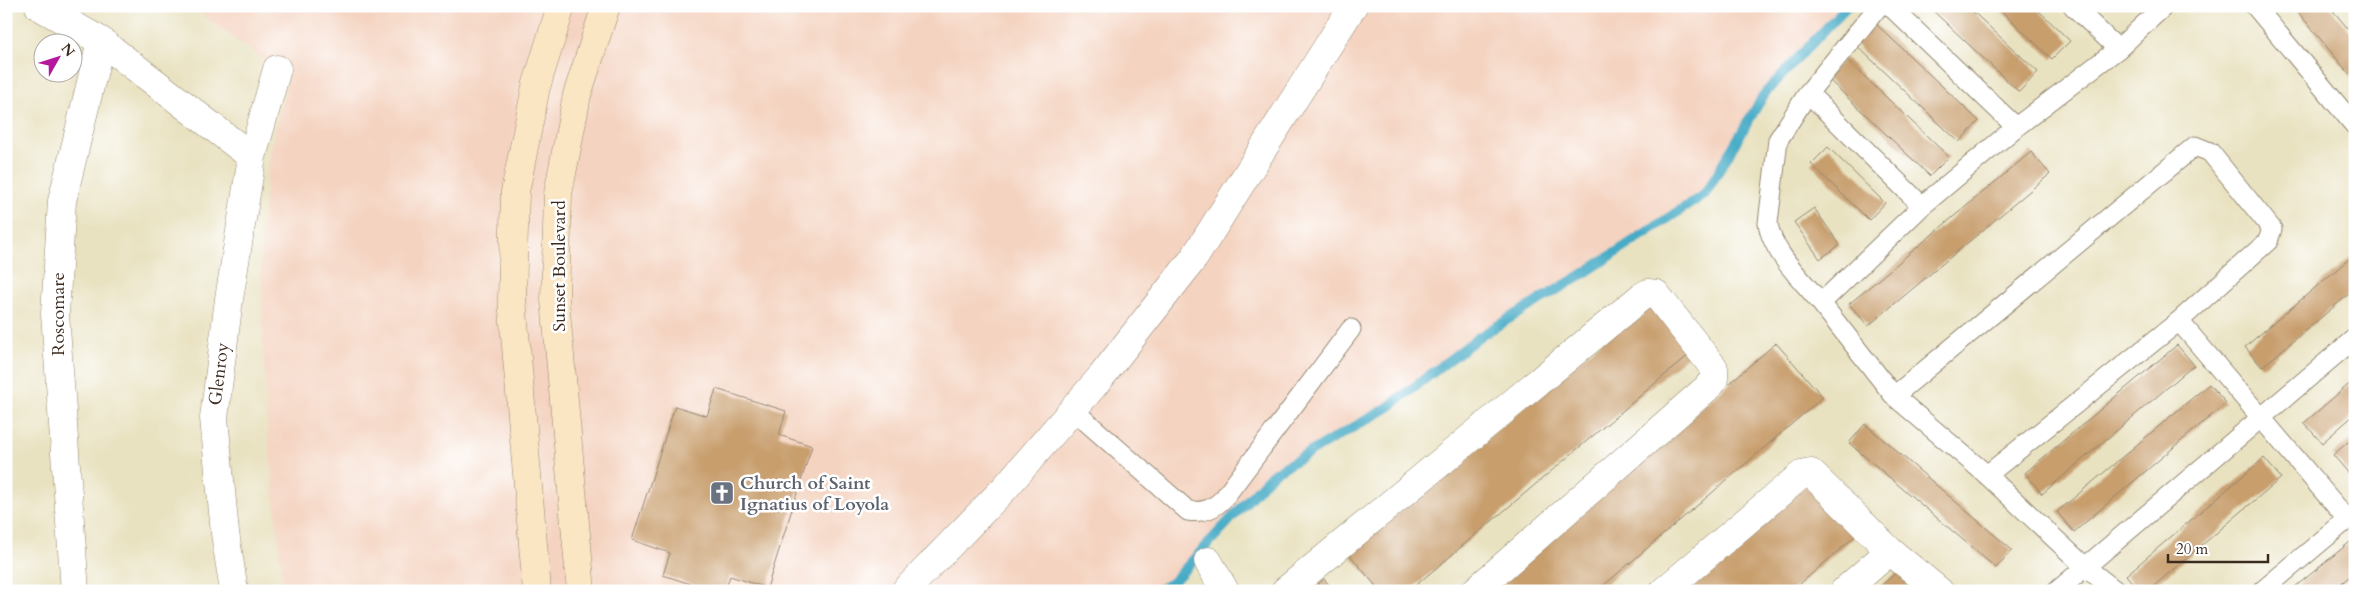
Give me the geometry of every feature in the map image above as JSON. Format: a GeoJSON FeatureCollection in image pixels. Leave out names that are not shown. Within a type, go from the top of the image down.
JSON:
{"type":"FeatureCollection","features":[{"type":"Feature","properties":{"kind":"main road"},"geometry":{"type":"LineString","coordinates":[[537,591],[512,299],[515,192],[536,87],[561,6]]}},
{"type":"Feature","properties":{"kind":"main road","name":"Sunset Boulevard"},"geometry":{"type":"LineString","coordinates":[[581,591],[555,300],[558,194],[577,95],[606,6]]}},
{"type":"Feature","properties":{"kind":"street"},"geometry":{"type":"LineString","coordinates":[[39,6],[101,41],[252,157]]}},
{"type":"Feature","properties":{"kind":"street"},"geometry":{"type":"LineString","coordinates":[[905,591],[1004,489],[1073,410],[1194,258],[1353,6]]}},
{"type":"Feature","properties":{"kind":"street","name":"Roscomare"},"geometry":{"type":"LineString","coordinates":[[75,591],[55,314],[62,201],[101,41]]}},
{"type":"Feature","properties":{"kind":"street","name":"Glenroy"},"geometry":{"type":"LineString","coordinates":[[234,591],[224,533],[214,418],[229,299],[252,157],[277,69]]}},
{"type":"Feature","properties":{"kind":"street"},"geometry":{"type":"LineString","coordinates":[[1285,591],[1641,297],[1648,293],[1656,294],[1714,368],[1714,379],[1707,388],[1475,591]]}},
{"type":"Feature","properties":{"kind":"street"},"geometry":{"type":"LineString","coordinates":[[1664,591],[1801,475],[1806,473],[1811,473],[1890,551],[1939,591]]}},
{"type":"Feature","properties":{"kind":"street"},"geometry":{"type":"LineString","coordinates":[[1844,591],[1890,551]]}},
{"type":"Feature","properties":{"kind":"street"},"geometry":{"type":"LineString","coordinates":[[1208,561],[1225,591]]}},
{"type":"Feature","properties":{"kind":"lane"},"geometry":{"type":"LineString","coordinates":[[1879,6],[1808,93],[1778,140],[1768,223],[1770,237],[1894,396],[1987,475],[2084,566],[2116,591]]}},
{"type":"Feature","properties":{"kind":"lane"},"geometry":{"type":"LineString","coordinates":[[1890,6],[2016,127]]}},
{"type":"Feature","properties":{"kind":"lane"},"geometry":{"type":"LineString","coordinates":[[2074,6],[2118,48]]}},
{"type":"Feature","properties":{"kind":"lane"},"geometry":{"type":"LineString","coordinates":[[1821,303],[1922,206],[2016,127],[2118,48],[2164,6]]}},
{"type":"Feature","properties":{"kind":"lane"},"geometry":{"type":"LineString","coordinates":[[2255,6],[2355,126]]}},
{"type":"Feature","properties":{"kind":"lane"},"geometry":{"type":"LineString","coordinates":[[1808,93],[1922,206]]}},
{"type":"Feature","properties":{"kind":"lane"},"geometry":{"type":"LineString","coordinates":[[1894,396],[2195,146],[2210,152],[2272,229],[2268,241],[2179,322],[1987,475]]}},
{"type":"Feature","properties":{"kind":"lane"},"geometry":{"type":"LineString","coordinates":[[2179,322],[2260,419],[2351,516],[2262,591]]}},
{"type":"Feature","properties":{"kind":"lane"},"geometry":{"type":"LineString","coordinates":[[1073,410],[1188,511],[1199,513],[1216,506],[1224,498],[1352,329]]}},
{"type":"Feature","properties":{"kind":"lane"},"geometry":{"type":"LineString","coordinates":[[2057,591],[2084,566],[2355,338]]}},
{"type":"Feature","properties":{"kind":"shaded area"},"geometry":{"type":"Polygon","coordinates":[[[189,6],[1847,6],[1765,93],[1705,194],[1479,337],[1387,408],[1272,474],[1173,582],[1156,591],[284,591],[268,437],[261,237],[269,156],[288,77],[189,6]]]}},
{"type":"Feature","properties":{"kind":"building"},"geometry":{"type":"Polygon","coordinates":[[[1928,6],[1967,6],[2038,72],[2019,92],[1928,6]]]}},
{"type":"Feature","properties":{"kind":"building"},"geometry":{"type":"Polygon","coordinates":[[[1996,6],[2034,6],[2070,41],[2052,59],[1996,6]]]}},
{"type":"Feature","properties":{"kind":"building"},"geometry":{"type":"Polygon","coordinates":[[[2293,6],[2329,6],[2355,37],[2355,81],[2293,6]]]}},
{"type":"Feature","properties":{"kind":"building"},"geometry":{"type":"Polygon","coordinates":[[[1875,23],[1979,121],[1959,142],[1855,44],[1875,23]]]}},
{"type":"Feature","properties":{"kind":"building"},"geometry":{"type":"Polygon","coordinates":[[[1845,58],[1949,157],[1930,176],[1826,77],[1845,58]]]}},
{"type":"Feature","properties":{"kind":"building"},"geometry":{"type":"Polygon","coordinates":[[[1828,147],[1885,203],[1869,220],[1811,164],[1828,147]]]}},
{"type":"Feature","properties":{"kind":"building"},"geometry":{"type":"Polygon","coordinates":[[[2031,152],[2050,174],[1868,326],[1849,304],[2031,152]]]}},
{"type":"Feature","properties":{"kind":"building"},"geometry":{"type":"Polygon","coordinates":[[[1814,208],[1840,245],[1820,259],[1794,222],[1814,208]]]}},
{"type":"Feature","properties":{"kind":"building"},"geometry":{"type":"Polygon","coordinates":[[[2355,254],[2355,289],[2262,367],[2245,347],[2355,254]]]}},
{"type":"Feature","properties":{"kind":"building"},"geometry":{"type":"Polygon","coordinates":[[[1655,297],[1697,348],[1409,591],[1380,591],[1349,554],[1655,297]]]}},
{"type":"Feature","properties":{"kind":"building"},"geometry":{"type":"Polygon","coordinates":[[[1776,343],[1823,397],[1699,504],[1597,591],[1487,591],[1776,343]]]}},
{"type":"Feature","properties":{"kind":"building"},"geometry":{"type":"Polygon","coordinates":[[[2177,345],[2194,365],[2042,494],[2025,473],[2177,345]]]}},
{"type":"Feature","properties":{"kind":"building"},"geometry":{"type":"Polygon","coordinates":[[[2355,379],[2355,414],[2322,443],[2304,423],[2355,379]]]}},
{"type":"Feature","properties":{"kind":"building"},"geometry":{"type":"Polygon","coordinates":[[[2209,384],[2226,403],[2074,532],[2057,512],[2209,384]]]}},
{"type":"Feature","properties":{"kind":"building","name":"Church of Saint Ignatius of Loyola"},"geometry":{"type":"Polygon","coordinates":[[[716,389],[786,411],[779,435],[812,446],[767,588],[730,576],[725,591],[712,591],[663,575],[670,553],[632,540],[675,406],[707,416],[716,389]]]}},
{"type":"Feature","properties":{"kind":"building"},"geometry":{"type":"Polygon","coordinates":[[[1865,424],[2012,550],[1996,568],[1849,443],[1865,424]]]}},
{"type":"Feature","properties":{"kind":"building"},"geometry":{"type":"Polygon","coordinates":[[[2355,436],[2355,475],[2352,477],[2333,455],[2355,436]]]}},
{"type":"Feature","properties":{"kind":"building"},"geometry":{"type":"Polygon","coordinates":[[[2264,458],[2281,478],[2148,591],[2139,591],[2126,575],[2264,458]]]}},
{"type":"Feature","properties":{"kind":"building"},"geometry":{"type":"Polygon","coordinates":[[[1813,479],[1860,532],[1792,591],[1685,591],[1813,479]]]}},
{"type":"Feature","properties":{"kind":"building"},"geometry":{"type":"Polygon","coordinates":[[[2355,538],[2355,572],[2332,591],[2290,591],[2355,538]]]}},
{"type":"Feature","properties":{"kind":"building"},"geometry":{"type":"Polygon","coordinates":[[[1905,565],[1926,591],[1875,591],[1905,565]]]}},
{"type":"Feature","properties":{"kind":"building"},"geometry":{"type":"Polygon","coordinates":[[[1324,579],[1334,591],[1310,591],[1324,579]]]}},
{"type":"Feature","properties":{"kind":"waterway"},"geometry":{"type":"LineString","coordinates":[[1157,591],[1173,582],[1272,474],[1387,408],[1479,337],[1586,272],[1705,194],[1765,93],[1847,6]]}},
{"type":"Feature","properties":{"kind":"place","name":"Church of Saint Ignatius of Loyola"},"geometry":{"type":"Point","coordinates":[722,493]}}]}
